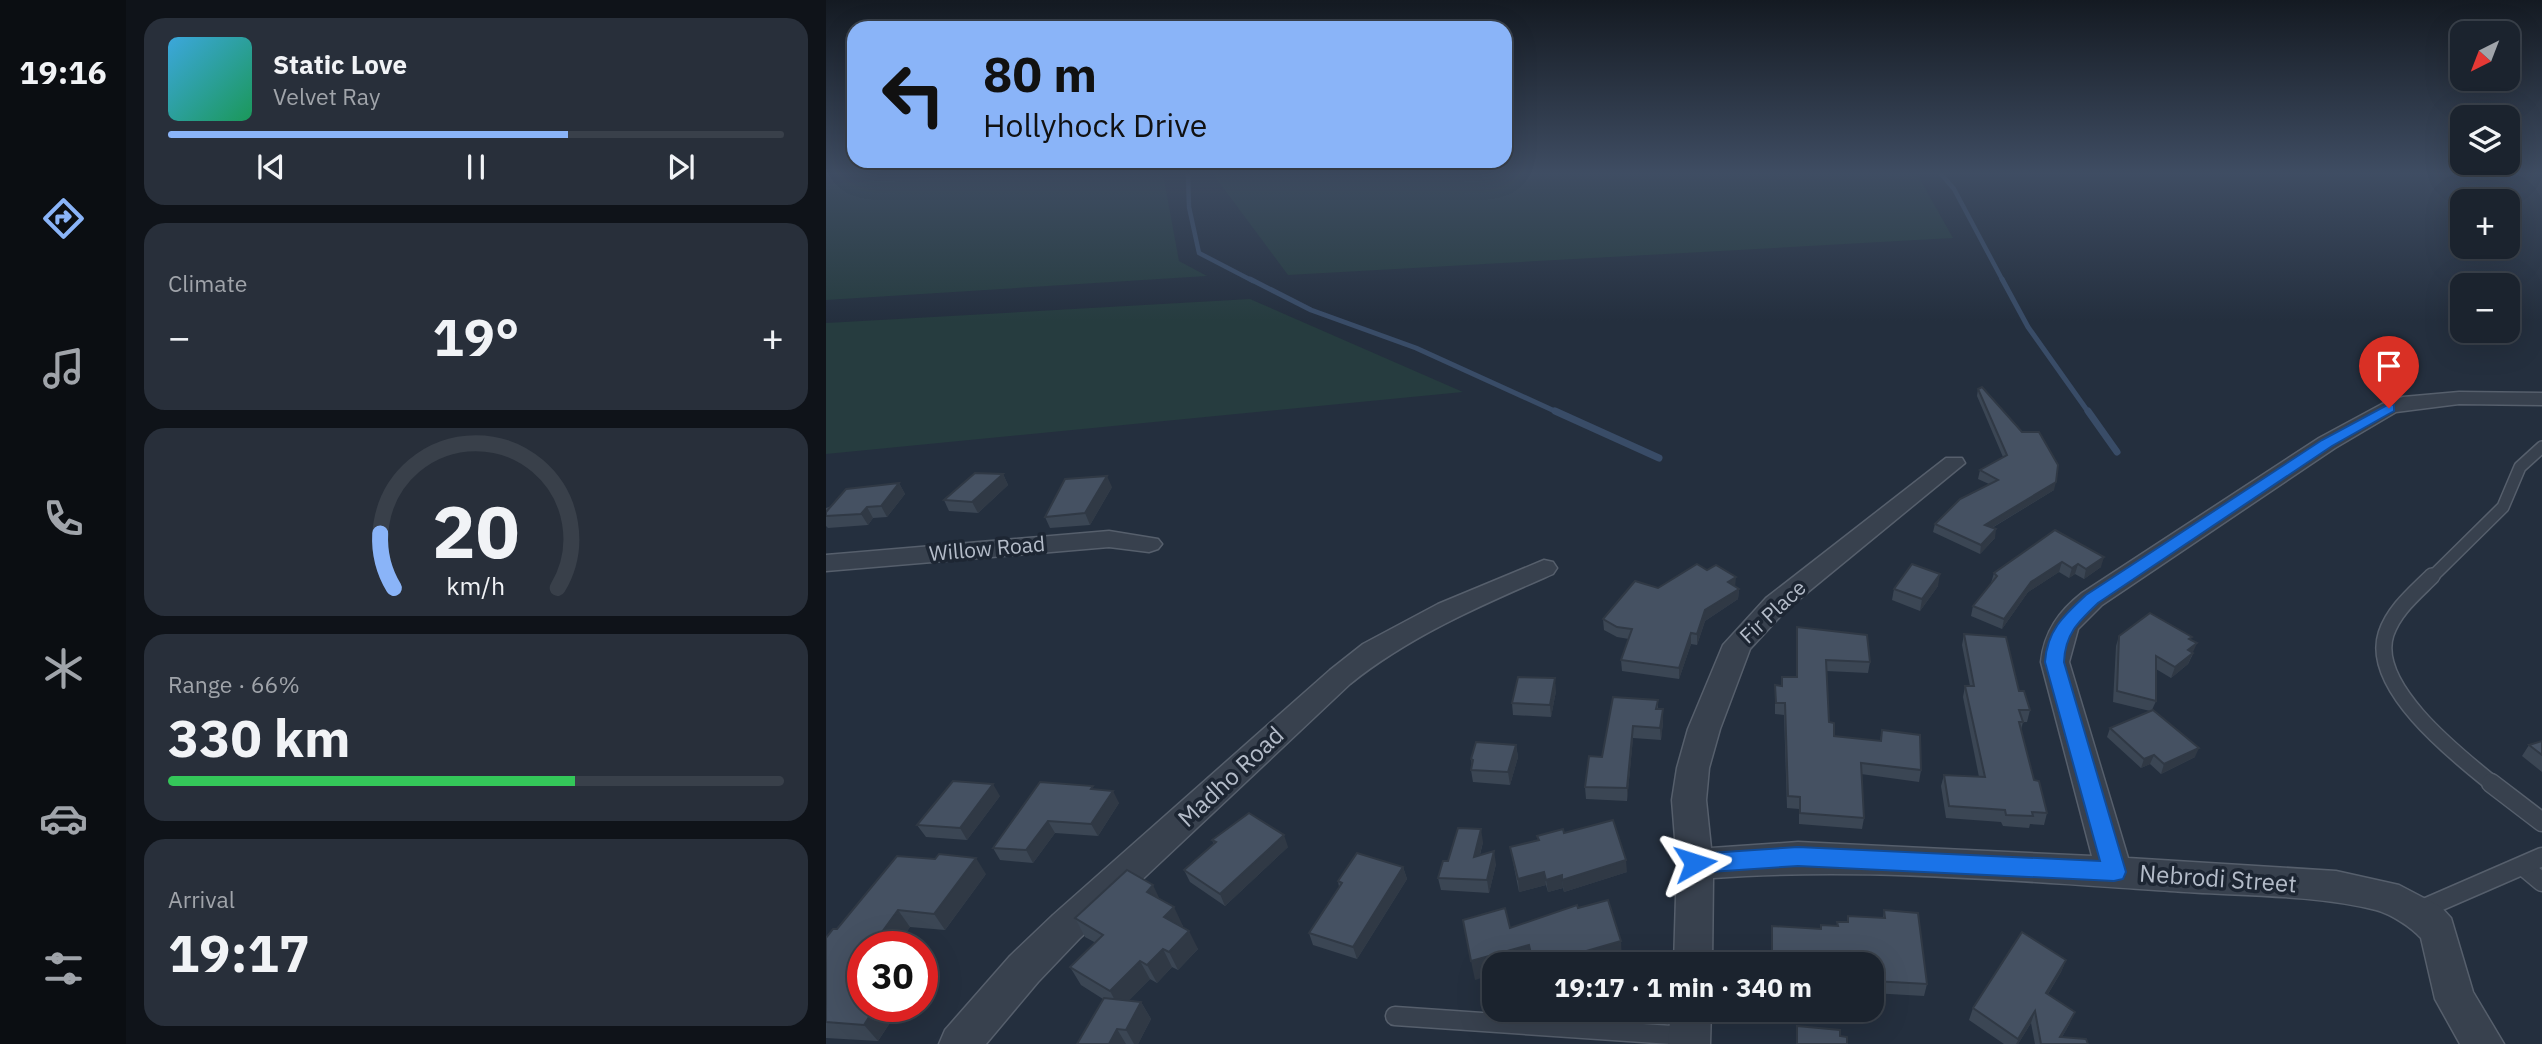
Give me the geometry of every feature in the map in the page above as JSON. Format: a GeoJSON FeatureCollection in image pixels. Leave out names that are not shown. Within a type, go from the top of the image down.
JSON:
{"type":"FeatureCollection","features":[{"type":"Feature","properties":{"kind":"street"},"geometry":{"type":"LineString","coordinates":[[2114,872],[2055,662],[2056,642],[2067,622],[2092,599],[2327,443],[2389,408],[2403,403],[2459,398],[2542,399]]}},
{"type":"Feature","properties":{"kind":"street","name":"Fir Place"},"geometry":{"type":"LineString","coordinates":[[1693,952],[1695,863],[1689,800],[1693,768],[1720,682],[1737,645],[1776,604],[1954,463]]}},
{"type":"Feature","properties":{"kind":"street","name":"Willow Road"},"geometry":{"type":"LineString","coordinates":[[826,563],[1109,539],[1149,544]]}},
{"type":"Feature","properties":{"kind":"street","name":"Madho Road"},"geometry":{"type":"LineString","coordinates":[[960,1044],[1024,969],[1066,927],[1340,677],[1401,633],[1544,568]]}},
{"type":"Feature","properties":{"kind":"street","name":"Nebrodi Street"},"geometry":{"type":"LineString","coordinates":[[1695,863],[1798,857],[2114,872],[2336,887],[2386,896],[2417,912],[2438,930],[2455,999],[2483,1044]]}},
{"type":"Feature","properties":{"kind":"lane"},"geometry":{"type":"LineString","coordinates":[[2542,447],[2520,467],[2503,507],[2398,610],[2388,630],[2384,647],[2396,683],[2429,728],[2479,775],[2542,822]]}},
{"type":"Feature","properties":{"kind":"lane"},"geometry":{"type":"LineString","coordinates":[[2417,912],[2542,857]]}},
{"type":"Feature","properties":{"kind":"lane"},"geometry":{"type":"LineString","coordinates":[[2524,867],[2542,882]]}},
{"type":"Feature","properties":{"kind":"lane"},"geometry":{"type":"LineString","coordinates":[[1395,1016],[1690,1030]]}},
{"type":"Feature","properties":{"kind":"green space"},"geometry":{"type":"Polygon","coordinates":[[[826,223],[1172,223],[1179,261],[1207,276],[826,300],[826,223]]]}},
{"type":"Feature","properties":{"kind":"green space"},"geometry":{"type":"Polygon","coordinates":[[[1249,223],[1944,223],[1953,238],[1288,275],[1249,223]]]}},
{"type":"Feature","properties":{"kind":"green space"},"geometry":{"type":"Polygon","coordinates":[[[1250,299],[1463,392],[826,454],[826,323],[1250,299]]]}},
{"type":"Feature","properties":{"kind":"building"},"geometry":{"type":"Polygon","coordinates":[[[1982,387],[2022,432],[2039,432],[2058,465],[2056,482],[1985,525],[1996,529],[1981,545],[1935,524],[1960,499],[1998,480],[1980,470],[2007,455],[1978,389],[1982,387]]]}},
{"type":"Feature","properties":{"kind":"building"},"geometry":{"type":"Polygon","coordinates":[[[975,473],[1003,474],[972,502],[944,500],[975,473]]]}},
{"type":"Feature","properties":{"kind":"building"},"geometry":{"type":"Polygon","coordinates":[[[1107,476],[1085,513],[1045,517],[1065,479],[1107,476]]]}},
{"type":"Feature","properties":{"kind":"building"},"geometry":{"type":"Polygon","coordinates":[[[899,483],[881,506],[867,507],[861,514],[826,516],[826,512],[846,489],[899,483]]]}},
{"type":"Feature","properties":{"kind":"building"},"geometry":{"type":"Polygon","coordinates":[[[2055,530],[2104,557],[2086,569],[2078,564],[2072,568],[2062,562],[2031,582],[2004,619],[1973,606],[1997,576],[1994,573],[2055,530]]]}},
{"type":"Feature","properties":{"kind":"building"},"geometry":{"type":"Polygon","coordinates":[[[1697,564],[1707,570],[1716,565],[1736,577],[1728,582],[1739,589],[1705,610],[1697,634],[1691,633],[1679,668],[1621,660],[1632,629],[1617,627],[1603,619],[1635,581],[1658,588],[1697,564]]]}},
{"type":"Feature","properties":{"kind":"building"},"geometry":{"type":"Polygon","coordinates":[[[1912,564],[1940,574],[1922,599],[1894,589],[1912,564]]]}},
{"type":"Feature","properties":{"kind":"building"},"geometry":{"type":"Polygon","coordinates":[[[2150,613],[2192,637],[2189,639],[2197,643],[2188,650],[2193,653],[2175,667],[2156,656],[2156,701],[2117,691],[2119,636],[2150,613]]]}},
{"type":"Feature","properties":{"kind":"building"},"geometry":{"type":"Polygon","coordinates":[[[1797,627],[1867,635],[1870,662],[1826,660],[1829,722],[1834,723],[1834,736],[1881,741],[1882,730],[1920,735],[1921,770],[1861,763],[1864,818],[1800,813],[1800,797],[1788,796],[1785,703],[1776,703],[1775,685],[1782,686],[1782,677],[1797,677],[1797,627]]]}},
{"type":"Feature","properties":{"kind":"building"},"geometry":{"type":"Polygon","coordinates":[[[1964,634],[2006,637],[2019,691],[2024,691],[2030,710],[2019,710],[2023,722],[2019,722],[2034,780],[2039,781],[2047,813],[2032,812],[2033,816],[2006,815],[2005,810],[1949,806],[1944,775],[1985,777],[1965,686],[1974,686],[1964,634]]]}},
{"type":"Feature","properties":{"kind":"building"},"geometry":{"type":"Polygon","coordinates":[[[1518,677],[1555,678],[1550,705],[1512,703],[1518,677]]]}},
{"type":"Feature","properties":{"kind":"building"},"geometry":{"type":"Polygon","coordinates":[[[1613,697],[1658,700],[1656,709],[1663,709],[1660,728],[1633,726],[1627,788],[1585,787],[1589,756],[1602,757],[1613,697]]]}},
{"type":"Feature","properties":{"kind":"building"},"geometry":{"type":"Polygon","coordinates":[[[2153,710],[2199,748],[2164,764],[2154,755],[2144,759],[2110,728],[2153,710]]]}},
{"type":"Feature","properties":{"kind":"building"},"geometry":{"type":"Polygon","coordinates":[[[2542,741],[2542,755],[2529,745],[2542,741]]]}},
{"type":"Feature","properties":{"kind":"building"},"geometry":{"type":"Polygon","coordinates":[[[1476,742],[1516,745],[1508,772],[1471,770],[1476,742]]]}},
{"type":"Feature","properties":{"kind":"building"},"geometry":{"type":"Polygon","coordinates":[[[953,781],[993,784],[960,828],[917,825],[953,781]]]}},
{"type":"Feature","properties":{"kind":"building"},"geometry":{"type":"Polygon","coordinates":[[[1040,782],[1093,786],[1091,789],[1113,791],[1091,824],[1048,821],[1026,850],[993,848],[1040,782]]]}},
{"type":"Feature","properties":{"kind":"building"},"geometry":{"type":"Polygon","coordinates":[[[1249,813],[1284,835],[1220,894],[1184,870],[1216,842],[1212,840],[1249,813]]]}},
{"type":"Feature","properties":{"kind":"building"},"geometry":{"type":"Polygon","coordinates":[[[1613,820],[1626,860],[1562,880],[1562,875],[1546,880],[1544,872],[1518,879],[1510,847],[1539,840],[1537,836],[1563,829],[1564,833],[1613,820]]]}},
{"type":"Feature","properties":{"kind":"building"},"geometry":{"type":"Polygon","coordinates":[[[1458,828],[1481,829],[1474,857],[1494,851],[1487,880],[1438,878],[1443,861],[1448,861],[1458,828]]]}},
{"type":"Feature","properties":{"kind":"building"},"geometry":{"type":"Polygon","coordinates":[[[1357,853],[1403,867],[1353,947],[1309,933],[1342,883],[1338,881],[1357,853]]]}},
{"type":"Feature","properties":{"kind":"building"},"geometry":{"type":"Polygon","coordinates":[[[939,854],[976,858],[934,914],[898,910],[883,931],[847,931],[847,1022],[866,1022],[864,1025],[826,1022],[826,938],[833,929],[837,929],[897,856],[935,859],[939,854]]]}},
{"type":"Feature","properties":{"kind":"building"},"geometry":{"type":"Polygon","coordinates":[[[1127,870],[1153,885],[1147,892],[1174,907],[1164,917],[1189,931],[1169,952],[1163,949],[1147,965],[1140,961],[1110,991],[1070,967],[1103,935],[1075,918],[1127,870]]]}},
{"type":"Feature","properties":{"kind":"building"},"geometry":{"type":"Polygon","coordinates":[[[1608,900],[1621,941],[1583,952],[1530,952],[1529,945],[1504,952],[1482,952],[1482,958],[1471,961],[1463,920],[1505,908],[1510,928],[1577,905],[1578,908],[1608,900]]]}},
{"type":"Feature","properties":{"kind":"building"},"geometry":{"type":"Polygon","coordinates":[[[1884,910],[1918,913],[1927,984],[1884,982],[1884,952],[1772,952],[1772,926],[1821,929],[1821,925],[1838,926],[1837,922],[1848,922],[1848,916],[1885,918],[1884,910]]]}},
{"type":"Feature","properties":{"kind":"building"},"geometry":{"type":"Polygon","coordinates":[[[2022,932],[2066,960],[2046,993],[2075,1012],[2060,1037],[2086,1039],[2088,1044],[2041,1044],[2035,1011],[2018,1039],[1973,1008],[2022,932]]]}},
{"type":"Feature","properties":{"kind":"building"},"geometry":{"type":"Polygon","coordinates":[[[1104,998],[1141,1002],[1126,1030],[1117,1029],[1109,1044],[1077,1044],[1104,998]]]}},
{"type":"Feature","properties":{"kind":"building"},"geometry":{"type":"Polygon","coordinates":[[[1797,1026],[1840,1030],[1840,1036],[1847,1037],[1847,1044],[1797,1044],[1797,1026]]]}},
{"type":"Feature","properties":{"kind":"waterway"},"geometry":{"type":"LineString","coordinates":[[1192,223],[1199,253],[1253,281]]}},
{"type":"Feature","properties":{"kind":"waterway"},"geometry":{"type":"LineString","coordinates":[[1972,223],[2003,281]]}},
{"type":"Feature","properties":{"kind":"waterway"},"geometry":{"type":"LineString","coordinates":[[1250,279],[1311,310],[1416,348],[1559,413]]}},
{"type":"Feature","properties":{"kind":"waterway"},"geometry":{"type":"LineString","coordinates":[[2002,279],[2028,327],[2089,413]]}},
{"type":"Feature","properties":{"kind":"waterway"},"geometry":{"type":"LineString","coordinates":[[1555,411],[1659,458]]}},
{"type":"Feature","properties":{"kind":"waterway"},"geometry":{"type":"LineString","coordinates":[[2088,411],[2117,452]]}},
{"type":"Feature","properties":{"kind":"route"},"geometry":{"type":"LineString","coordinates":[[1695,863],[1759,857],[1798,857],[2114,872],[2055,662],[2056,642],[2067,622],[2092,599],[2327,443],[2389,408]]}}]}
